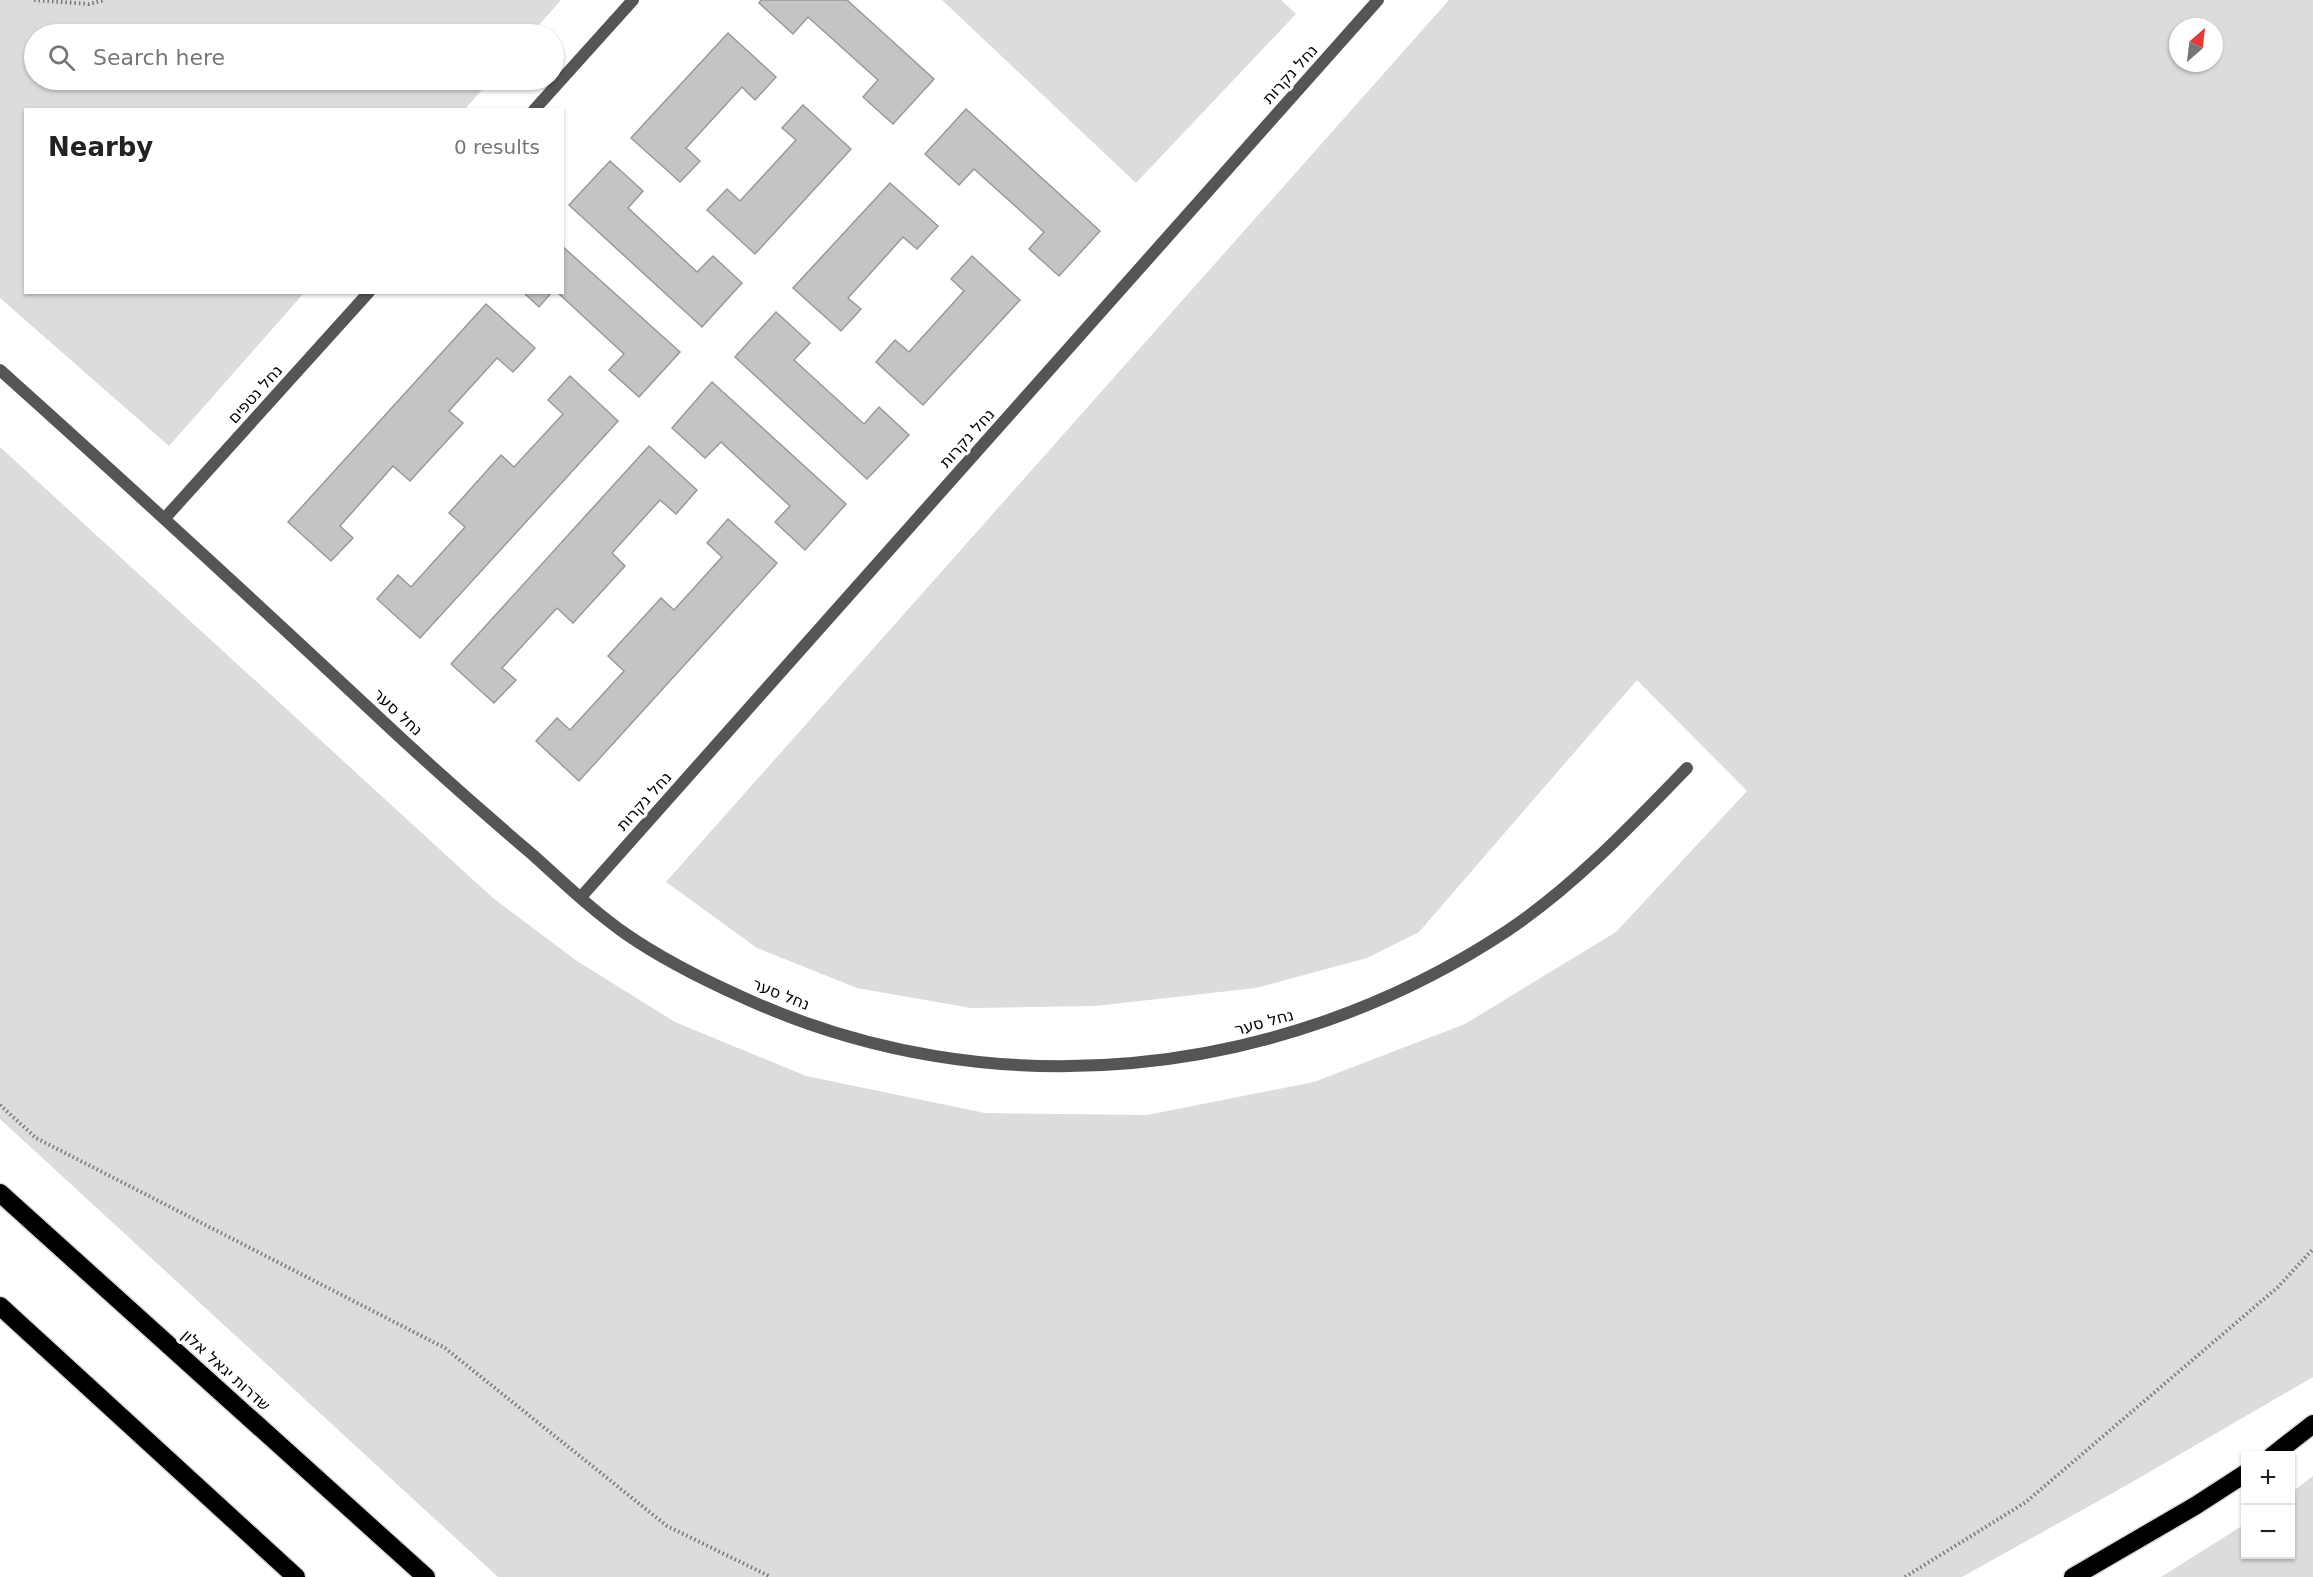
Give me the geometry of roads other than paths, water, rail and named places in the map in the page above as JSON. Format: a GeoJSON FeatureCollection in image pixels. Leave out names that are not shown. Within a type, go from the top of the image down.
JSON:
{"type":"FeatureCollection","features":[{"type":"Feature","properties":{"kind":"highway","name":"שדרות יגאל אלון"},"geometry":{"type":"LineString","coordinates":[[0,1193],[426,1577]]}},
{"type":"Feature","properties":{"kind":"highway"},"geometry":{"type":"LineString","coordinates":[[0,1306],[296,1577]]}},
{"type":"Feature","properties":{"kind":"highway"},"geometry":{"type":"LineString","coordinates":[[2277,1451],[2313,1424]]}},
{"type":"Feature","properties":{"kind":"highway"},"geometry":{"type":"LineString","coordinates":[[2073,1577],[2195,1506],[2241,1476]]}},
{"type":"Feature","properties":{"kind":"street"},"geometry":{"type":"LineString","coordinates":[[564,77],[633,0]]}},
{"type":"Feature","properties":{"kind":"street","name":"נחל נקרות"},"geometry":{"type":"LineString","coordinates":[[581,897],[1377,0]]}},
{"type":"Feature","properties":{"kind":"street"},"geometry":{"type":"LineString","coordinates":[[536,108],[552,90]]}},
{"type":"Feature","properties":{"kind":"street","name":"נחל נטפים"},"geometry":{"type":"LineString","coordinates":[[165,518],[367,294]]}},
{"type":"Feature","properties":{"kind":"street","name":"נחל סער"},"geometry":{"type":"LineString","coordinates":[[0,370],[165,518],[434,769],[625,933],[698,977],[776,1012],[857,1039],[941,1057],[1025,1066],[1110,1065],[1195,1056],[1278,1037],[1359,1010],[1436,973],[1509,929],[1577,877],[1687,768]]}}]}
